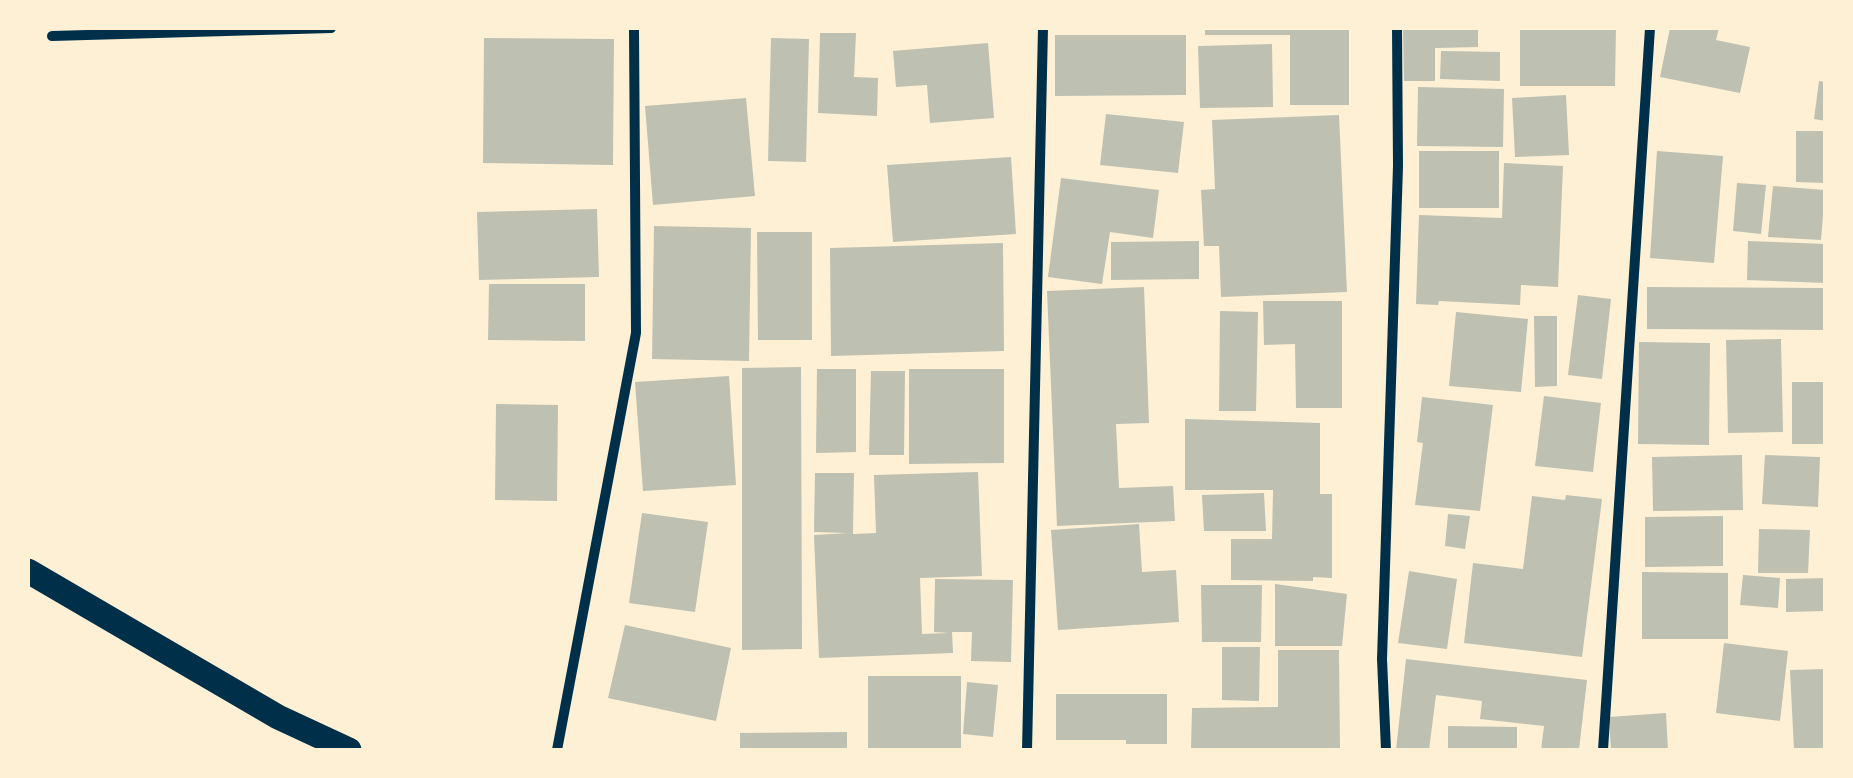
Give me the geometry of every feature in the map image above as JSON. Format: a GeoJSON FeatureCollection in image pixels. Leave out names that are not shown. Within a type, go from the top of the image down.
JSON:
{"type":"FeatureCollection","features":[{"type":"Feature","properties":{"kind":"main road"},"geometry":{"type":"LineString","coordinates":[[28,570],[278,717],[349,750]]}},
{"type":"Feature","properties":{"kind":"street"},"geometry":{"type":"LineString","coordinates":[[52,36],[331,28]]}},
{"type":"Feature","properties":{"kind":"street"},"geometry":{"type":"LineString","coordinates":[[557,750],[636,332],[634,28]]}},
{"type":"Feature","properties":{"kind":"street"},"geometry":{"type":"LineString","coordinates":[[1027,750],[1044,28]]}},
{"type":"Feature","properties":{"kind":"street"},"geometry":{"type":"LineString","coordinates":[[1386,750],[1382,659],[1398,166],[1397,28]]}},
{"type":"Feature","properties":{"kind":"street"},"geometry":{"type":"LineString","coordinates":[[1602,750],[1650,28]]}},
{"type":"Feature","properties":{"kind":"building"},"geometry":{"type":"Polygon","coordinates":[[[1205,28],[1349,28],[1349,105],[1290,105],[1290,35],[1205,35],[1205,28]]]}},
{"type":"Feature","properties":{"kind":"building"},"geometry":{"type":"Polygon","coordinates":[[[1403,28],[1478,28],[1478,47],[1435,48],[1435,81],[1404,81],[1403,28]]]}},
{"type":"Feature","properties":{"kind":"building"},"geometry":{"type":"Polygon","coordinates":[[[1520,28],[1616,28],[1615,86],[1520,86],[1520,28]]]}},
{"type":"Feature","properties":{"kind":"building"},"geometry":{"type":"Polygon","coordinates":[[[1670,28],[1719,28],[1716,40],[1750,47],[1740,93],[1660,77],[1670,28]]]}},
{"type":"Feature","properties":{"kind":"building"},"geometry":{"type":"Polygon","coordinates":[[[820,33],[856,33],[854,77],[878,78],[877,116],[818,113],[820,33]]]}},
{"type":"Feature","properties":{"kind":"building"},"geometry":{"type":"Polygon","coordinates":[[[1055,35],[1186,35],[1186,95],[1055,96],[1055,35]]]}},
{"type":"Feature","properties":{"kind":"building"},"geometry":{"type":"Polygon","coordinates":[[[484,38],[614,39],[613,165],[483,163],[484,38]]]}},
{"type":"Feature","properties":{"kind":"building"},"geometry":{"type":"Polygon","coordinates":[[[771,38],[809,39],[806,162],[768,161],[771,38]]]}},
{"type":"Feature","properties":{"kind":"building"},"geometry":{"type":"Polygon","coordinates":[[[988,43],[994,118],[930,123],[927,85],[896,87],[893,51],[988,43]]]}},
{"type":"Feature","properties":{"kind":"building"},"geometry":{"type":"Polygon","coordinates":[[[1272,44],[1273,107],[1200,108],[1198,46],[1272,44]]]}},
{"type":"Feature","properties":{"kind":"building"},"geometry":{"type":"Polygon","coordinates":[[[1441,51],[1500,52],[1500,81],[1440,79],[1441,51]]]}},
{"type":"Feature","properties":{"kind":"building"},"geometry":{"type":"Polygon","coordinates":[[[1819,81],[1826,82],[1826,121],[1814,119],[1819,81]]]}},
{"type":"Feature","properties":{"kind":"building"},"geometry":{"type":"Polygon","coordinates":[[[1418,87],[1504,89],[1503,147],[1417,146],[1418,87]]]}},
{"type":"Feature","properties":{"kind":"building"},"geometry":{"type":"Polygon","coordinates":[[[1566,95],[1569,155],[1515,157],[1512,98],[1566,95]]]}},
{"type":"Feature","properties":{"kind":"building"},"geometry":{"type":"Polygon","coordinates":[[[746,98],[755,196],[653,205],[645,106],[746,98]]]}},
{"type":"Feature","properties":{"kind":"building"},"geometry":{"type":"Polygon","coordinates":[[[1106,114],[1184,122],[1178,173],[1100,165],[1106,114]]]}},
{"type":"Feature","properties":{"kind":"building"},"geometry":{"type":"Polygon","coordinates":[[[1339,115],[1347,292],[1221,297],[1219,246],[1204,246],[1201,190],[1215,189],[1212,120],[1339,115]]]}},
{"type":"Feature","properties":{"kind":"building"},"geometry":{"type":"Polygon","coordinates":[[[1796,131],[1826,131],[1826,183],[1796,182],[1796,131]]]}},
{"type":"Feature","properties":{"kind":"building"},"geometry":{"type":"Polygon","coordinates":[[[1419,151],[1499,151],[1499,208],[1419,208],[1419,151]]]}},
{"type":"Feature","properties":{"kind":"building"},"geometry":{"type":"Polygon","coordinates":[[[1657,151],[1723,156],[1714,263],[1650,258],[1657,151]]]}},
{"type":"Feature","properties":{"kind":"building"},"geometry":{"type":"Polygon","coordinates":[[[1011,157],[1016,234],[893,242],[887,165],[1011,157]]]}},
{"type":"Feature","properties":{"kind":"building"},"geometry":{"type":"Polygon","coordinates":[[[1504,163],[1563,166],[1558,287],[1521,285],[1520,305],[1439,301],[1438,305],[1416,304],[1419,215],[1502,218],[1504,163]]]}},
{"type":"Feature","properties":{"kind":"building"},"geometry":{"type":"Polygon","coordinates":[[[1061,178],[1159,190],[1153,238],[1110,232],[1102,284],[1048,277],[1061,178]]]}},
{"type":"Feature","properties":{"kind":"building"},"geometry":{"type":"Polygon","coordinates":[[[1737,183],[1766,185],[1761,234],[1733,231],[1737,183]]]}},
{"type":"Feature","properties":{"kind":"building"},"geometry":{"type":"Polygon","coordinates":[[[1773,186],[1825,190],[1821,240],[1768,237],[1773,186]]]}},
{"type":"Feature","properties":{"kind":"building"},"geometry":{"type":"Polygon","coordinates":[[[597,209],[599,277],[479,280],[477,212],[597,209]]]}},
{"type":"Feature","properties":{"kind":"building"},"geometry":{"type":"Polygon","coordinates":[[[654,226],[751,228],[749,361],[652,359],[654,226]]]}},
{"type":"Feature","properties":{"kind":"building"},"geometry":{"type":"Polygon","coordinates":[[[757,232],[812,232],[812,340],[758,340],[757,232]]]}},
{"type":"Feature","properties":{"kind":"building"},"geometry":{"type":"Polygon","coordinates":[[[1199,241],[1199,279],[1111,280],[1111,242],[1199,241]]]}},
{"type":"Feature","properties":{"kind":"building"},"geometry":{"type":"Polygon","coordinates":[[[1748,241],[1826,244],[1826,283],[1747,280],[1748,241]]]}},
{"type":"Feature","properties":{"kind":"building"},"geometry":{"type":"Polygon","coordinates":[[[1003,243],[1004,351],[831,356],[830,248],[1003,243]]]}},
{"type":"Feature","properties":{"kind":"building"},"geometry":{"type":"Polygon","coordinates":[[[489,284],[585,284],[585,341],[488,340],[489,284]]]}},
{"type":"Feature","properties":{"kind":"building"},"geometry":{"type":"Polygon","coordinates":[[[1144,287],[1149,423],[1116,424],[1119,488],[1173,486],[1175,521],[1057,526],[1047,291],[1144,287]]]}},
{"type":"Feature","properties":{"kind":"building"},"geometry":{"type":"Polygon","coordinates":[[[1647,287],[1826,288],[1826,330],[1647,329],[1647,287]]]}},
{"type":"Feature","properties":{"kind":"building"},"geometry":{"type":"Polygon","coordinates":[[[1578,295],[1611,299],[1602,379],[1568,375],[1578,295]]]}},
{"type":"Feature","properties":{"kind":"building"},"geometry":{"type":"Polygon","coordinates":[[[1263,301],[1342,301],[1342,408],[1296,408],[1295,344],[1264,345],[1263,301]]]}},
{"type":"Feature","properties":{"kind":"building"},"geometry":{"type":"Polygon","coordinates":[[[1220,311],[1258,312],[1256,411],[1219,411],[1220,311]]]}},
{"type":"Feature","properties":{"kind":"building"},"geometry":{"type":"Polygon","coordinates":[[[1456,312],[1528,319],[1521,392],[1449,386],[1456,312]]]}},
{"type":"Feature","properties":{"kind":"building"},"geometry":{"type":"Polygon","coordinates":[[[1534,316],[1557,316],[1557,386],[1535,387],[1534,316]]]}},
{"type":"Feature","properties":{"kind":"building"},"geometry":{"type":"Polygon","coordinates":[[[1781,339],[1783,432],[1728,433],[1726,340],[1781,339]]]}},
{"type":"Feature","properties":{"kind":"building"},"geometry":{"type":"Polygon","coordinates":[[[1639,342],[1710,343],[1709,445],[1638,444],[1639,342]]]}},
{"type":"Feature","properties":{"kind":"building"},"geometry":{"type":"Polygon","coordinates":[[[801,367],[802,649],[742,650],[742,368],[801,367]]]}},
{"type":"Feature","properties":{"kind":"building"},"geometry":{"type":"Polygon","coordinates":[[[817,369],[856,369],[856,452],[816,453],[817,369]]]}},
{"type":"Feature","properties":{"kind":"building"},"geometry":{"type":"Polygon","coordinates":[[[909,369],[1004,369],[1004,463],[909,464],[909,369]]]}},
{"type":"Feature","properties":{"kind":"building"},"geometry":{"type":"Polygon","coordinates":[[[871,371],[905,371],[904,455],[869,455],[871,371]]]}},
{"type":"Feature","properties":{"kind":"building"},"geometry":{"type":"Polygon","coordinates":[[[729,376],[736,485],[643,491],[635,382],[729,376]]]}},
{"type":"Feature","properties":{"kind":"building"},"geometry":{"type":"Polygon","coordinates":[[[1792,382],[1826,382],[1826,444],[1792,444],[1792,382]]]}},
{"type":"Feature","properties":{"kind":"building"},"geometry":{"type":"Polygon","coordinates":[[[1544,396],[1601,403],[1593,472],[1535,466],[1544,396]]]}},
{"type":"Feature","properties":{"kind":"building"},"geometry":{"type":"Polygon","coordinates":[[[1422,397],[1493,405],[1480,511],[1415,505],[1423,443],[1417,442],[1422,397]]]}},
{"type":"Feature","properties":{"kind":"building"},"geometry":{"type":"Polygon","coordinates":[[[496,404],[558,405],[557,501],[495,500],[496,404]]]}},
{"type":"Feature","properties":{"kind":"building"},"geometry":{"type":"Polygon","coordinates":[[[1185,419],[1320,423],[1320,494],[1332,494],[1332,578],[1231,580],[1231,539],[1272,539],[1273,490],[1185,490],[1185,419]]]}},
{"type":"Feature","properties":{"kind":"building"},"geometry":{"type":"Polygon","coordinates":[[[1742,455],[1743,510],[1653,511],[1652,457],[1742,455]]]}},
{"type":"Feature","properties":{"kind":"building"},"geometry":{"type":"Polygon","coordinates":[[[1765,455],[1820,457],[1818,507],[1762,504],[1765,455]]]}},
{"type":"Feature","properties":{"kind":"building"},"geometry":{"type":"Polygon","coordinates":[[[978,472],[982,576],[920,578],[922,634],[949,633],[934,632],[935,579],[1013,580],[1011,662],[971,661],[972,632],[952,632],[953,653],[819,658],[814,535],[848,533],[814,532],[815,473],[854,473],[853,534],[876,533],[874,475],[978,472]]]}},
{"type":"Feature","properties":{"kind":"building"},"geometry":{"type":"Polygon","coordinates":[[[1264,493],[1266,531],[1204,531],[1202,495],[1264,493]]]}},
{"type":"Feature","properties":{"kind":"building"},"geometry":{"type":"Polygon","coordinates":[[[1566,495],[1602,499],[1582,657],[1464,643],[1473,563],[1523,569],[1532,496],[1565,500],[1566,495]]]}},
{"type":"Feature","properties":{"kind":"building"},"geometry":{"type":"Polygon","coordinates":[[[642,513],[708,522],[695,612],[629,603],[642,513]]]}},
{"type":"Feature","properties":{"kind":"building"},"geometry":{"type":"Polygon","coordinates":[[[1448,514],[1470,516],[1465,549],[1445,546],[1448,514]]]}},
{"type":"Feature","properties":{"kind":"building"},"geometry":{"type":"Polygon","coordinates":[[[1723,516],[1723,566],[1645,567],[1645,517],[1723,516]]]}},
{"type":"Feature","properties":{"kind":"building"},"geometry":{"type":"Polygon","coordinates":[[[1139,524],[1142,572],[1176,570],[1179,622],[1058,630],[1051,530],[1139,524]]]}},
{"type":"Feature","properties":{"kind":"building"},"geometry":{"type":"Polygon","coordinates":[[[1759,529],[1810,530],[1808,573],[1758,573],[1759,529]]]}},
{"type":"Feature","properties":{"kind":"building"},"geometry":{"type":"Polygon","coordinates":[[[1409,571],[1457,579],[1447,649],[1398,643],[1409,571]]]}},
{"type":"Feature","properties":{"kind":"building"},"geometry":{"type":"Polygon","coordinates":[[[1642,572],[1728,573],[1728,639],[1642,639],[1642,572]]]}},
{"type":"Feature","properties":{"kind":"building"},"geometry":{"type":"Polygon","coordinates":[[[1743,575],[1780,578],[1778,608],[1740,605],[1743,575]]]}},
{"type":"Feature","properties":{"kind":"building"},"geometry":{"type":"Polygon","coordinates":[[[1826,578],[1826,611],[1786,612],[1786,579],[1826,578]]]}},
{"type":"Feature","properties":{"kind":"building"},"geometry":{"type":"Polygon","coordinates":[[[1275,584],[1347,594],[1342,646],[1275,646],[1275,584]]]}},
{"type":"Feature","properties":{"kind":"building"},"geometry":{"type":"Polygon","coordinates":[[[1201,585],[1262,585],[1261,642],[1202,642],[1201,585]]]}},
{"type":"Feature","properties":{"kind":"building"},"geometry":{"type":"Polygon","coordinates":[[[625,625],[731,648],[716,721],[608,698],[625,625]]]}},
{"type":"Feature","properties":{"kind":"building"},"geometry":{"type":"Polygon","coordinates":[[[1724,643],[1788,651],[1780,721],[1716,713],[1724,643]]]}},
{"type":"Feature","properties":{"kind":"building"},"geometry":{"type":"Polygon","coordinates":[[[1222,647],[1260,647],[1259,701],[1222,700],[1222,647]]]}},
{"type":"Feature","properties":{"kind":"building"},"geometry":{"type":"Polygon","coordinates":[[[1278,650],[1339,650],[1340,750],[1191,750],[1192,708],[1278,707],[1278,650]]]}},
{"type":"Feature","properties":{"kind":"building"},"geometry":{"type":"Polygon","coordinates":[[[1406,659],[1587,680],[1579,750],[1541,750],[1544,726],[1480,719],[1482,701],[1436,695],[1429,750],[1396,750],[1406,659]]]}},
{"type":"Feature","properties":{"kind":"building"},"geometry":{"type":"Polygon","coordinates":[[[1826,669],[1826,750],[1794,750],[1790,670],[1826,669]]]}},
{"type":"Feature","properties":{"kind":"building"},"geometry":{"type":"Polygon","coordinates":[[[868,676],[961,676],[961,750],[868,750],[868,676]]]}},
{"type":"Feature","properties":{"kind":"building"},"geometry":{"type":"Polygon","coordinates":[[[967,682],[998,685],[993,737],[963,734],[967,682]]]}},
{"type":"Feature","properties":{"kind":"building"},"geometry":{"type":"Polygon","coordinates":[[[1056,694],[1167,694],[1167,744],[1056,740],[1056,694]]]}},
{"type":"Feature","properties":{"kind":"building"},"geometry":{"type":"Polygon","coordinates":[[[1666,713],[1668,750],[1611,750],[1609,717],[1666,713]]]}},
{"type":"Feature","properties":{"kind":"building"},"geometry":{"type":"Polygon","coordinates":[[[1448,726],[1517,727],[1517,750],[1448,750],[1448,726]]]}},
{"type":"Feature","properties":{"kind":"building"},"geometry":{"type":"Polygon","coordinates":[[[847,732],[847,750],[740,750],[740,733],[847,732]]]}}]}
